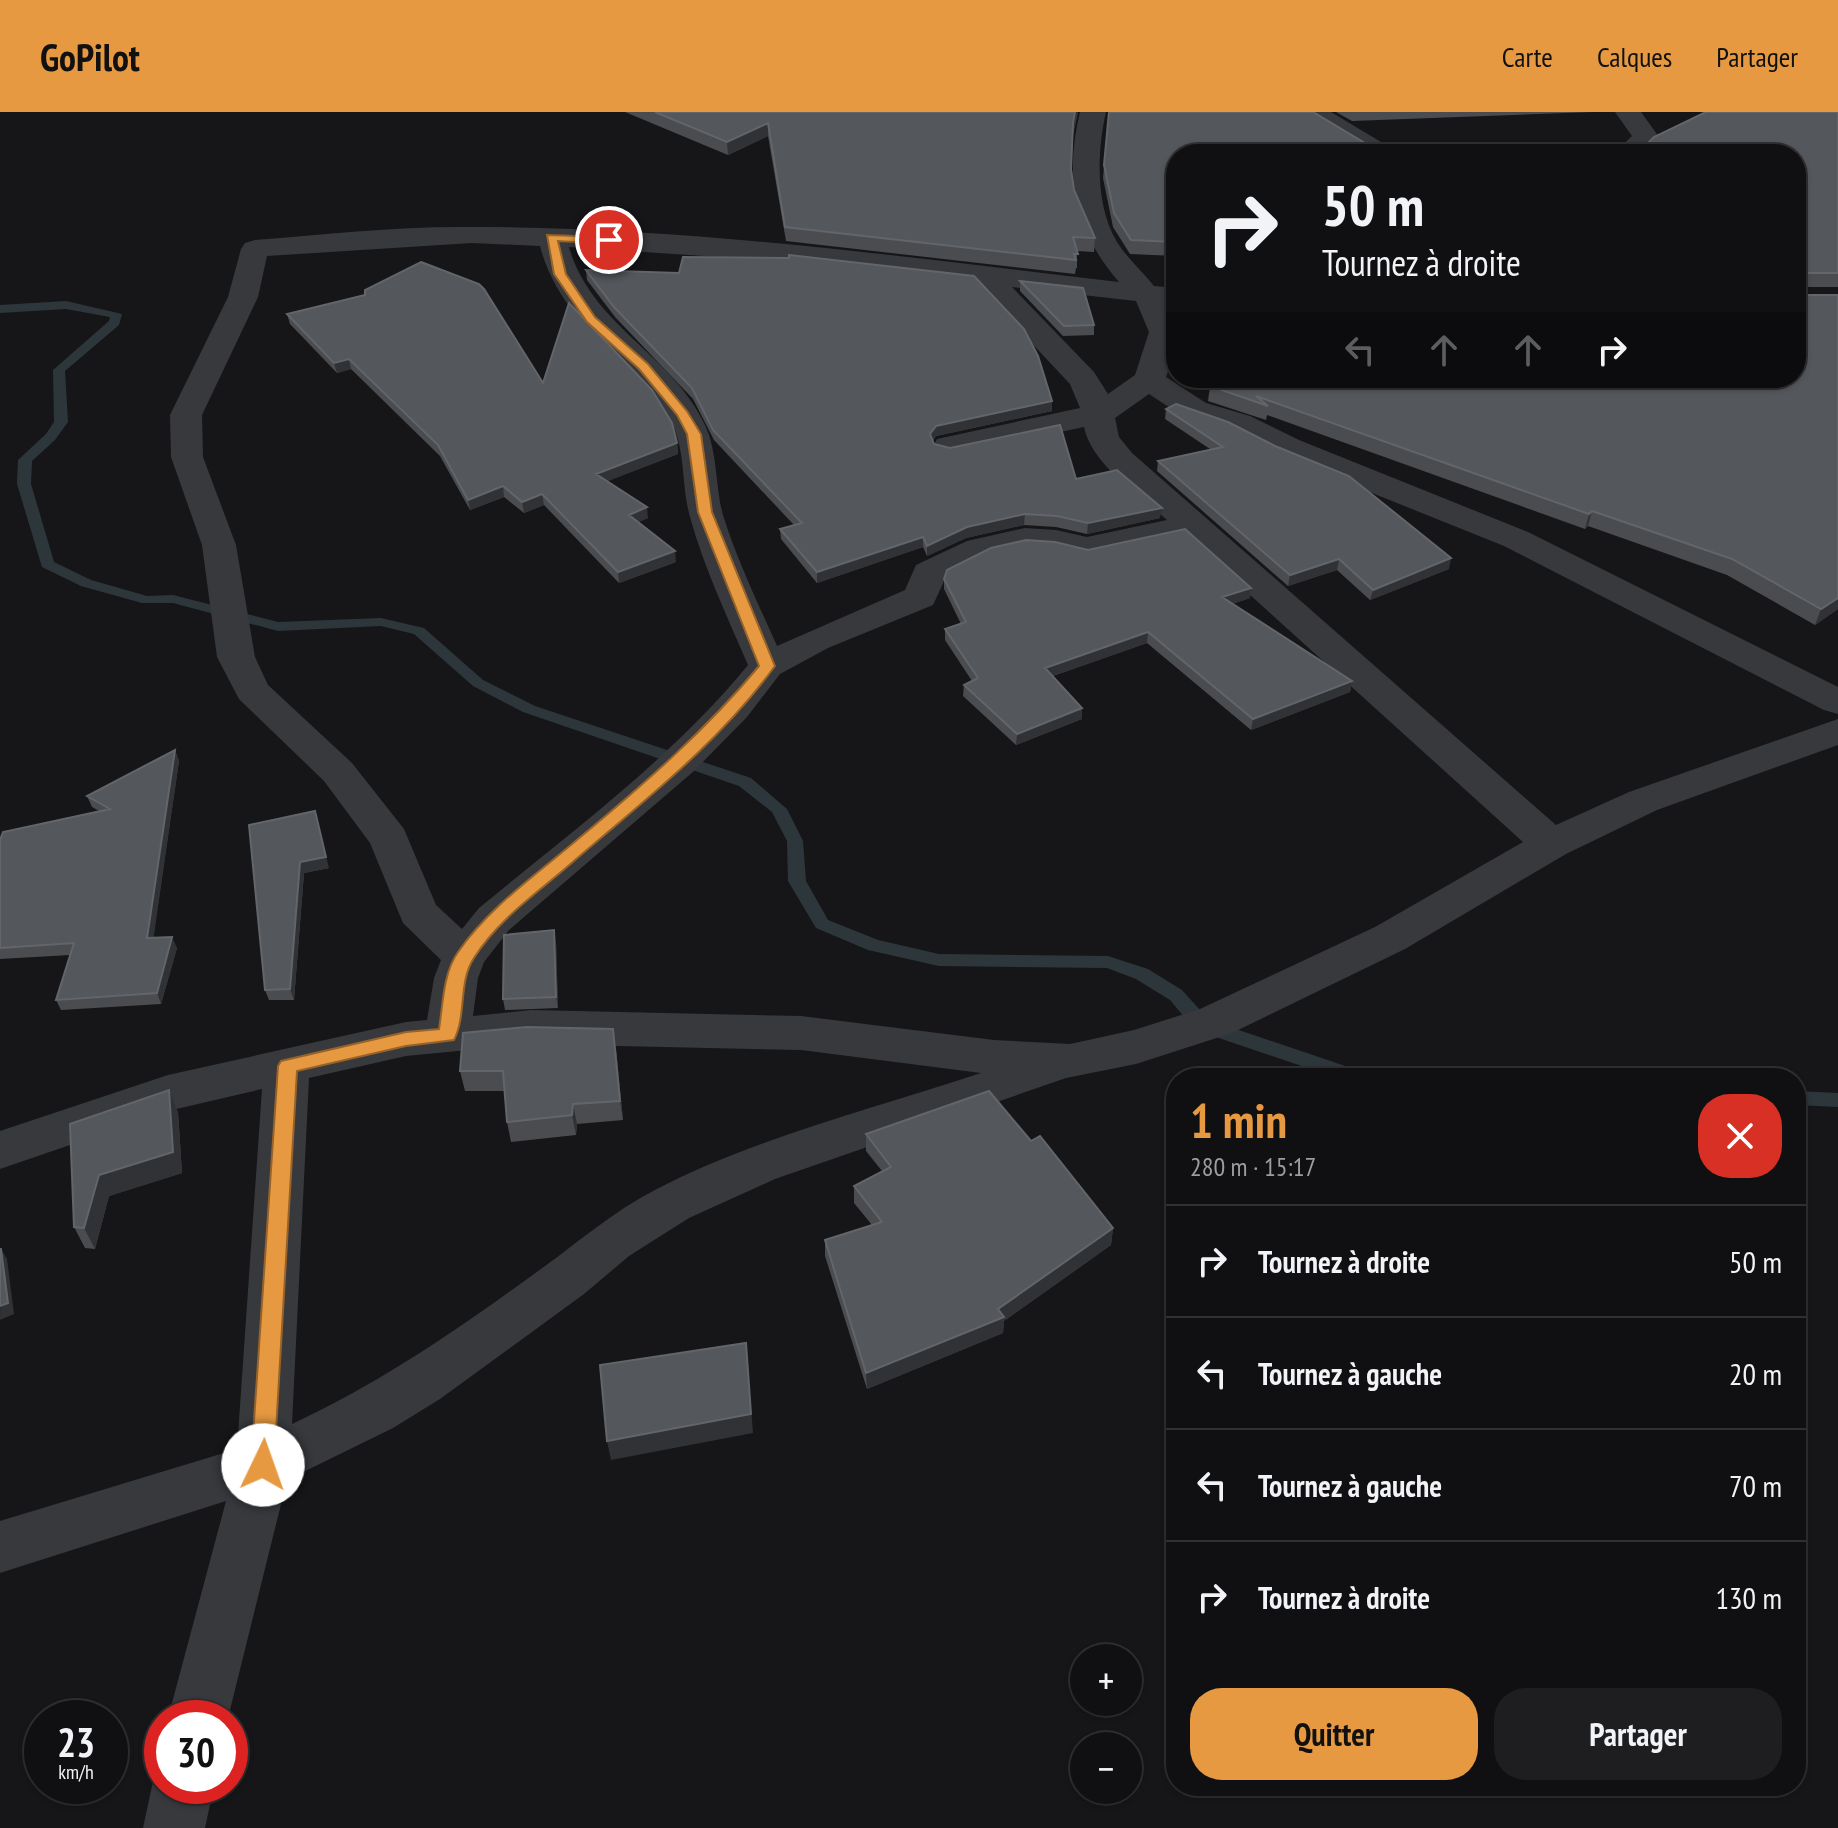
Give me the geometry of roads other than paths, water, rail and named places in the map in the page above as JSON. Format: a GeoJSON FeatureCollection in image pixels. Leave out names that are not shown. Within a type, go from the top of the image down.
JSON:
{"type":"FeatureCollection","features":[{"type":"Feature","properties":{"kind":"street"},"geometry":{"type":"LineString","coordinates":[[949,446],[1099,414],[1149,380],[1164,333],[1157,309],[1103,244],[1095,226],[1087,141],[1093,112]]}},
{"type":"Feature","properties":{"kind":"street"},"geometry":{"type":"LineString","coordinates":[[1313,112],[1366,144]]}},
{"type":"Feature","properties":{"kind":"street"},"geometry":{"type":"LineString","coordinates":[[1628,112],[1646,137],[1638,144]]}},
{"type":"Feature","properties":{"kind":"street"},"geometry":{"type":"LineString","coordinates":[[464,957],[418,912],[389,839],[338,772],[252,691],[236,657],[219,545],[187,457],[186,415],[243,297],[255,249],[408,237],[552,237],[794,253],[1166,297]]}},
{"type":"Feature","properties":{"kind":"street"},"geometry":{"type":"LineString","coordinates":[[552,237],[560,274],[574,298],[591,320],[644,366],[683,414],[694,434],[705,512],[767,666]]}},
{"type":"Feature","properties":{"kind":"street"},"geometry":{"type":"LineString","coordinates":[[985,276],[1083,379],[1094,397],[1103,439],[1120,460],[1551,844]]}},
{"type":"Feature","properties":{"kind":"street"},"geometry":{"type":"LineString","coordinates":[[1149,380],[1195,410],[1239,423],[1287,447],[1516,539],[1838,702]]}},
{"type":"Feature","properties":{"kind":"street"},"geometry":{"type":"LineString","coordinates":[[447,1035],[456,978],[464,957],[494,919],[680,762],[733,708],[767,666],[815,640],[920,597],[929,573],[979,548],[1025,538],[1056,540],[1087,548],[1190,525]]}},
{"type":"Feature","properties":{"kind":"street"},"geometry":{"type":"LineString","coordinates":[[0,1547],[263,1465],[374,1411],[421,1383],[611,1242],[672,1204],[758,1166],[1070,1061],[1136,1047],[1216,1021],[1390,938],[1551,844],[1643,801],[1838,731]]}},
{"type":"Feature","properties":{"kind":"street"},"geometry":{"type":"LineString","coordinates":[[0,1150],[168,1093],[406,1039],[531,1027],[801,1033],[994,1057],[1070,1061]]}},
{"type":"Feature","properties":{"kind":"street"},"geometry":{"type":"LineString","coordinates":[[203,1700],[263,1465],[287,1066]]}},
{"type":"Feature","properties":{"kind":"street"},"geometry":{"type":"LineString","coordinates":[[174,1828],[179,1804]]}},
{"type":"Feature","properties":{"kind":"waterway"},"geometry":{"type":"LineString","coordinates":[[0,309],[66,305],[116,314],[115,322],[59,370],[61,422],[25,460],[24,484],[47,564],[86,583],[147,600],[173,599],[278,627],[381,622],[419,631],[478,683],[529,709],[745,782],[779,809],[795,841],[797,881],[822,924],[874,946],[939,960],[1108,962],[1142,974],[1176,995],[1202,1025],[1329,1068]]}},
{"type":"Feature","properties":{"kind":"waterway"},"geometry":{"type":"LineString","coordinates":[[1806,1098],[1838,1100]]}}]}
